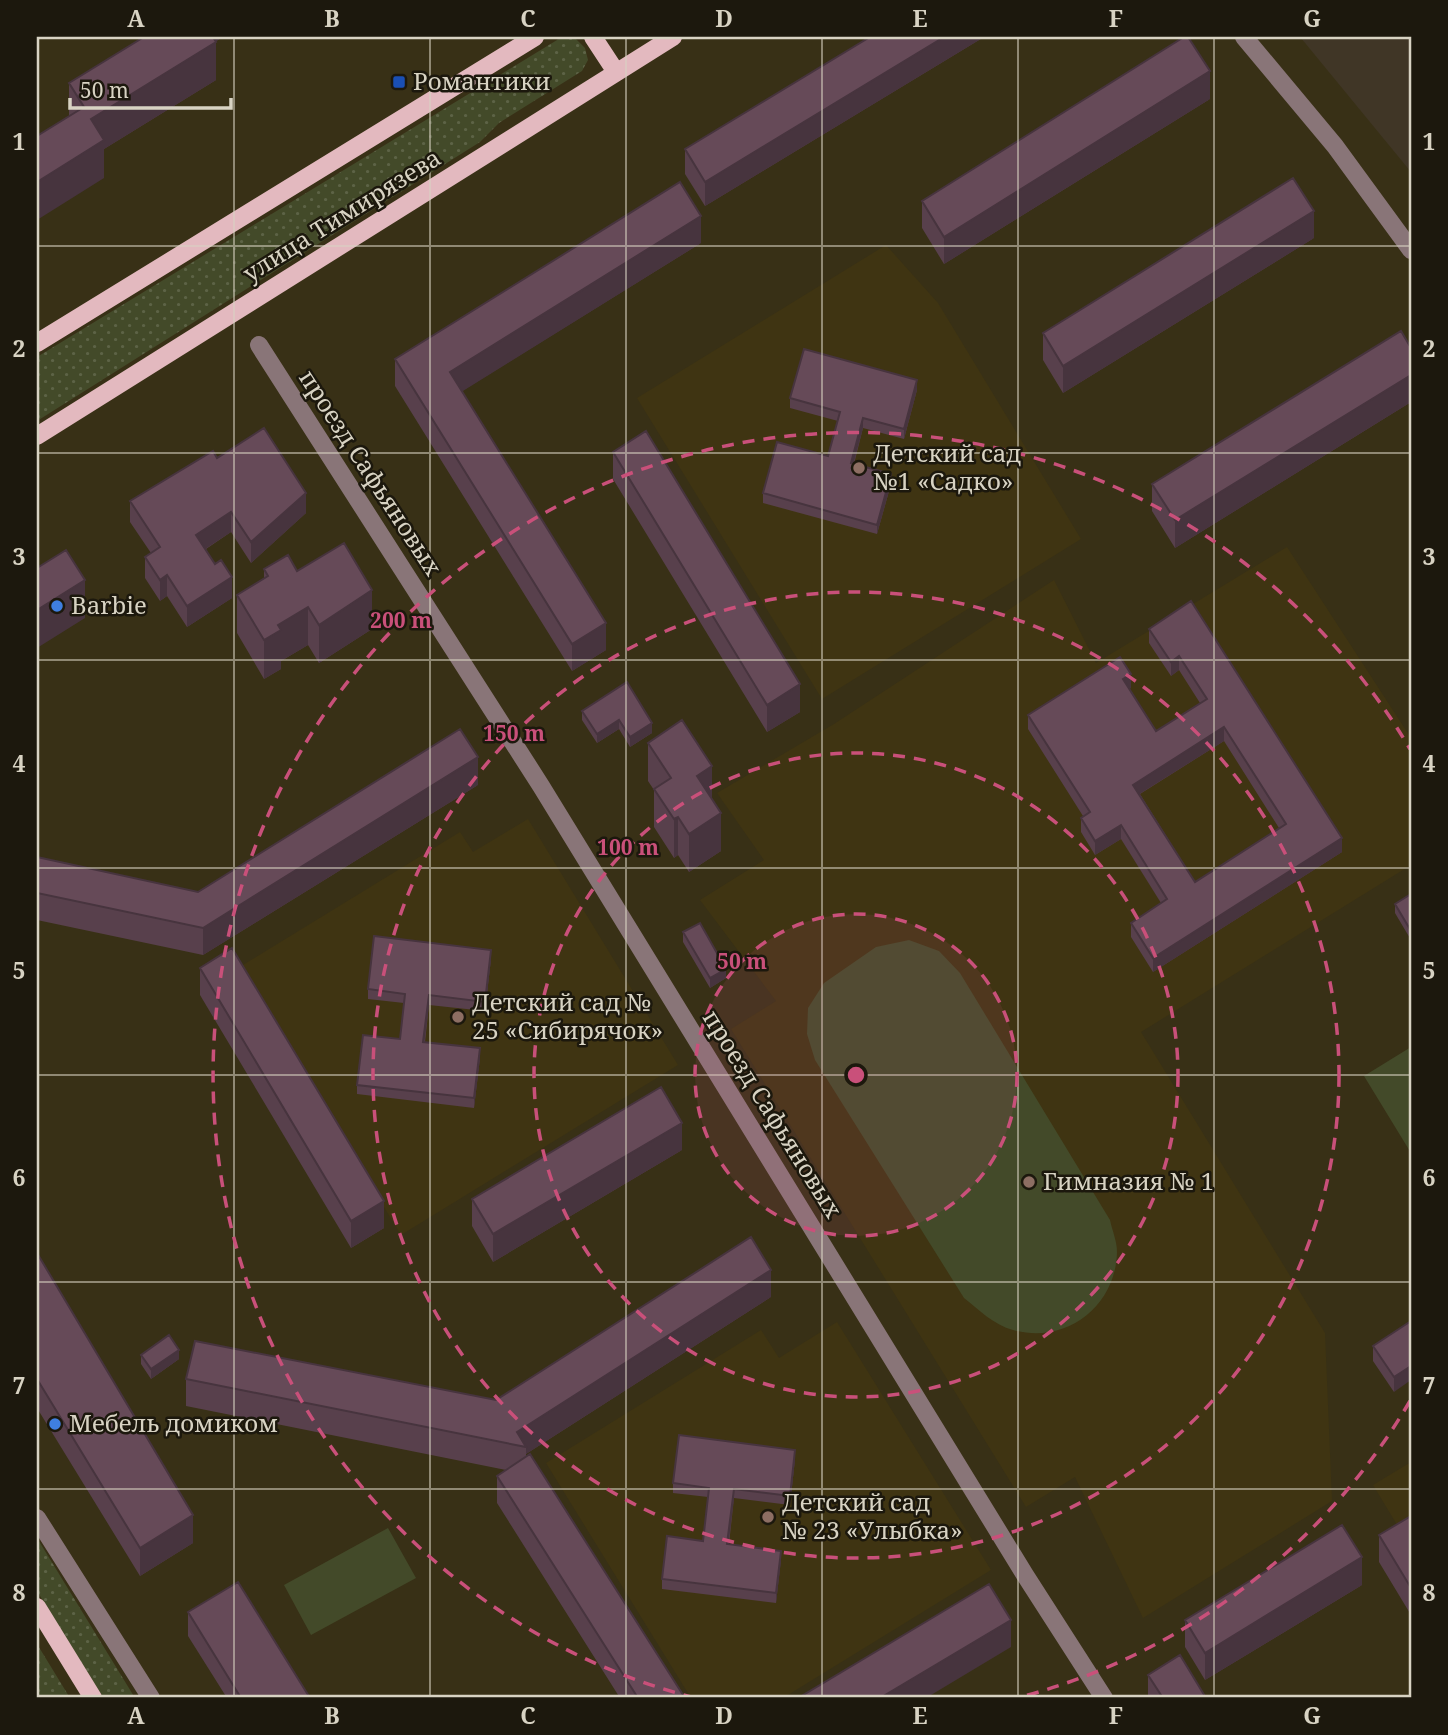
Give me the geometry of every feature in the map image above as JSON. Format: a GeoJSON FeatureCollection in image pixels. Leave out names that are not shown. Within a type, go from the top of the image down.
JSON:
{"type":"FeatureCollection","features":[{"type":"Feature","properties":{"kind":"main road","name":"улица Тимирязева"},"geometry":{"type":"LineString","coordinates":[[37,343],[535,37]]}},
{"type":"Feature","properties":{"kind":"main road"},"geometry":{"type":"LineString","coordinates":[[593,37],[616,72]]}},
{"type":"Feature","properties":{"kind":"main road","name":"улица Тимирязева"},"geometry":{"type":"LineString","coordinates":[[37,436],[673,37]]}},
{"type":"Feature","properties":{"kind":"main road"},"geometry":{"type":"LineString","coordinates":[[37,1607],[93,1698]]}},
{"type":"Feature","properties":{"kind":"street"},"geometry":{"type":"LineString","coordinates":[[1244,37],[1335,146],[1411,250]]}},
{"type":"Feature","properties":{"kind":"street","name":"проезд Сафьяновых"},"geometry":{"type":"LineString","coordinates":[[259,345],[541,786],[1025,1575],[1104,1698]]}},
{"type":"Feature","properties":{"kind":"street"},"geometry":{"type":"LineString","coordinates":[[37,1518],[151,1698]]}},
{"type":"Feature","properties":{"kind":"shaded area"},"geometry":{"type":"Polygon","coordinates":[[[1411,37],[1411,172],[1301,38],[1411,37]]]}},
{"type":"Feature","properties":{"kind":"shaded area","name":"Детский сад №1 «Cадко»"},"geometry":{"type":"Polygon","coordinates":[[[886,245],[938,303],[1081,539],[822,699],[637,398],[886,245]]]}},
{"type":"Feature","properties":{"kind":"shaded area","name":"Гимназия № 1"},"geometry":{"type":"Polygon","coordinates":[[[1287,547],[1411,738],[1411,865],[1141,1032],[1325,1333],[1332,1501],[1143,1618],[1075,1477],[1026,1507],[731,1029],[776,1001],[700,900],[764,860],[717,793],[834,724],[1054,580],[1096,663],[1287,547]]]}},
{"type":"Feature","properties":{"kind":"shaded area","name":"Детский сад № 25 «Сибирячок»"},"geometry":{"type":"Polygon","coordinates":[[[528,819],[678,1065],[401,1235],[238,968],[460,832],[473,852],[528,819]]]}},
{"type":"Feature","properties":{"kind":"shaded area","name":"Детский сад № 23 «Улыбка»"},"geometry":{"type":"Polygon","coordinates":[[[837,1322],[991,1570],[783,1698],[691,1698],[546,1463],[761,1330],[779,1358],[837,1322]]]}},
{"type":"Feature","properties":{"kind":"shaded area"},"geometry":{"type":"Polygon","coordinates":[[[1411,1462],[1411,1548],[1373,1485],[1411,1462]]]}},
{"type":"Feature","properties":{"kind":"green space"},"geometry":{"type":"Polygon","coordinates":[[[562,37],[574,37],[585,48],[588,60],[582,71],[499,123],[480,142],[37,421],[37,357],[562,37]]]}},
{"type":"Feature","properties":{"kind":"green space"},"geometry":{"type":"Polygon","coordinates":[[[909,940],[939,951],[960,973],[1110,1220],[1117,1252],[1108,1289],[1098,1304],[1069,1326],[1051,1332],[1013,1330],[993,1321],[964,1298],[815,1060],[807,1034],[808,1008],[824,983],[876,947],[909,940]]]}},
{"type":"Feature","properties":{"kind":"green space"},"geometry":{"type":"Polygon","coordinates":[[[1411,1047],[1411,1153],[1364,1076],[1411,1047]]]}},
{"type":"Feature","properties":{"kind":"green space"},"geometry":{"type":"Polygon","coordinates":[[[388,1528],[416,1578],[311,1635],[284,1585],[388,1528]]]}},
{"type":"Feature","properties":{"kind":"green space"},"geometry":{"type":"Polygon","coordinates":[[[37,1538],[135,1698],[103,1698],[37,1591],[37,1538]]]}},
{"type":"Feature","properties":{"kind":"green space"},"geometry":{"type":"Polygon","coordinates":[[[37,1644],[70,1698],[37,1698],[37,1644]]]}},
{"type":"Feature","properties":{"kind":"building"},"geometry":{"type":"Polygon","coordinates":[[[144,37],[213,37],[216,42],[91,119],[104,140],[37,182],[37,136],[84,107],[69,83],[144,37]]]}},
{"type":"Feature","properties":{"kind":"building"},"geometry":{"type":"Polygon","coordinates":[[[870,37],[944,37],[705,182],[685,149],[870,37]]]}},
{"type":"Feature","properties":{"kind":"building"},"geometry":{"type":"Polygon","coordinates":[[[1188,37],[1210,71],[944,237],[922,201],[1188,37]]]}},
{"type":"Feature","properties":{"kind":"building"},"geometry":{"type":"Polygon","coordinates":[[[1293,178],[1314,211],[1063,366],[1043,333],[1293,178]]]}},
{"type":"Feature","properties":{"kind":"building"},"geometry":{"type":"Polygon","coordinates":[[[680,182],[701,216],[450,372],[606,623],[572,644],[395,359],[680,182]]]}},
{"type":"Feature","properties":{"kind":"building"},"geometry":{"type":"Polygon","coordinates":[[[1401,331],[1411,348],[1411,375],[1175,520],[1152,484],[1401,331]]]}},
{"type":"Feature","properties":{"kind":"building"},"geometry":{"type":"Polygon","coordinates":[[[804,349],[917,380],[904,429],[863,418],[851,463],[891,474],[877,525],[763,493],[777,442],[828,456],[840,412],[790,398],[804,349]]]}},
{"type":"Feature","properties":{"kind":"building"},"geometry":{"type":"Polygon","coordinates":[[[264,428],[306,493],[251,542],[231,512],[196,535],[215,564],[221,560],[232,577],[187,606],[167,575],[160,580],[145,557],[160,547],[130,501],[213,451],[217,458],[264,428]]]}},
{"type":"Feature","properties":{"kind":"building"},"geometry":{"type":"Polygon","coordinates":[[[646,431],[800,684],[767,705],[613,452],[646,431]]]}},
{"type":"Feature","properties":{"kind":"building"},"geometry":{"type":"Polygon","coordinates":[[[344,543],[372,590],[319,625],[308,607],[278,625],[281,630],[264,640],[237,595],[268,576],[264,569],[288,555],[297,571],[344,543]]]}},
{"type":"Feature","properties":{"kind":"building"},"geometry":{"type":"Polygon","coordinates":[[[66,550],[85,580],[37,610],[37,568],[66,550]]]}},
{"type":"Feature","properties":{"kind":"building"},"geometry":{"type":"Polygon","coordinates":[[[1191,601],[1342,838],[1153,958],[1131,923],[1167,899],[1121,825],[1095,841],[1081,818],[1090,812],[1028,715],[1120,657],[1131,674],[1123,679],[1156,731],[1207,699],[1179,656],[1171,662],[1149,629],[1191,601]],[[1224,727],[1133,785],[1195,882],[1286,824],[1224,727]]]}},
{"type":"Feature","properties":{"kind":"building"},"geometry":{"type":"Polygon","coordinates":[[[627,682],[652,723],[630,737],[619,720],[597,734],[582,711],[627,682]]]}},
{"type":"Feature","properties":{"kind":"building"},"geometry":{"type":"Polygon","coordinates":[[[682,720],[712,766],[697,776],[721,813],[689,834],[678,817],[674,819],[654,789],[671,778],[648,743],[682,720]]]}},
{"type":"Feature","properties":{"kind":"building"},"geometry":{"type":"Polygon","coordinates":[[[460,729],[478,757],[203,928],[37,893],[37,857],[198,892],[460,729]]]}},
{"type":"Feature","properties":{"kind":"building"},"geometry":{"type":"Polygon","coordinates":[[[1411,894],[1411,931],[1395,904],[1411,894]]]}},
{"type":"Feature","properties":{"kind":"building"},"geometry":{"type":"Polygon","coordinates":[[[700,923],[726,969],[710,978],[683,932],[700,923]]]}},
{"type":"Feature","properties":{"kind":"building"},"geometry":{"type":"Polygon","coordinates":[[[374,936],[491,950],[485,1002],[429,995],[423,1042],[480,1048],[474,1098],[357,1085],[363,1035],[400,1039],[405,994],[368,989],[374,936]]]}},
{"type":"Feature","properties":{"kind":"building"},"geometry":{"type":"Polygon","coordinates":[[[232,948],[384,1201],[351,1221],[200,968],[232,948]]]}},
{"type":"Feature","properties":{"kind":"building"},"geometry":{"type":"Polygon","coordinates":[[[661,1087],[682,1123],[493,1234],[472,1199],[661,1087]]]}},
{"type":"Feature","properties":{"kind":"building"},"geometry":{"type":"Polygon","coordinates":[[[751,1237],[771,1270],[517,1432],[526,1447],[186,1379],[195,1341],[496,1400],[751,1237]]]}},
{"type":"Feature","properties":{"kind":"building"},"geometry":{"type":"Polygon","coordinates":[[[37,1253],[193,1515],[140,1548],[37,1379],[37,1253]]]}},
{"type":"Feature","properties":{"kind":"building"},"geometry":{"type":"Polygon","coordinates":[[[1411,1321],[1411,1366],[1394,1377],[1373,1346],[1411,1321]]]}},
{"type":"Feature","properties":{"kind":"building"},"geometry":{"type":"Polygon","coordinates":[[[169,1335],[179,1350],[151,1369],[141,1355],[169,1335]]]}},
{"type":"Feature","properties":{"kind":"building"},"geometry":{"type":"Polygon","coordinates":[[[679,1435],[795,1450],[790,1496],[734,1489],[727,1544],[781,1551],[776,1593],[662,1579],[667,1536],[703,1541],[709,1488],[673,1483],[679,1435]]]}},
{"type":"Feature","properties":{"kind":"building"},"geometry":{"type":"Polygon","coordinates":[[[530,1454],[685,1698],[638,1698],[497,1476],[530,1454]]]}},
{"type":"Feature","properties":{"kind":"building"},"geometry":{"type":"Polygon","coordinates":[[[1411,1516],[1411,1588],[1379,1535],[1411,1516]]]}},
{"type":"Feature","properties":{"kind":"building"},"geometry":{"type":"Polygon","coordinates":[[[1342,1525],[1362,1557],[1205,1653],[1185,1620],[1342,1525]]]}},
{"type":"Feature","properties":{"kind":"building"},"geometry":{"type":"Polygon","coordinates":[[[238,1582],[310,1698],[241,1698],[188,1612],[238,1582]]]}},
{"type":"Feature","properties":{"kind":"building"},"geometry":{"type":"Polygon","coordinates":[[[989,1584],[1011,1620],[880,1698],[800,1697],[989,1584]]]}},
{"type":"Feature","properties":{"kind":"building"},"geometry":{"type":"Polygon","coordinates":[[[1180,1655],[1206,1698],[1163,1698],[1148,1675],[1180,1655]]]}},
{"type":"Feature","properties":{"kind":"place","name":"Романтики"},"geometry":{"type":"Point","coordinates":[399,82]}},
{"type":"Feature","properties":{"kind":"place","name":"Детский сад №1 «Cадко»"},"geometry":{"type":"Point","coordinates":[859,468]}},
{"type":"Feature","properties":{"kind":"place","name":"Barbie"},"geometry":{"type":"Point","coordinates":[57,606]}},
{"type":"Feature","properties":{"kind":"place","name":"Детский сад № 25 «Сибирячок»"},"geometry":{"type":"Point","coordinates":[458,1017]}},
{"type":"Feature","properties":{"kind":"place","name":"Гимназия № 1"},"geometry":{"type":"Point","coordinates":[1029,1182]}},
{"type":"Feature","properties":{"kind":"place","name":"Мебель домиком"},"geometry":{"type":"Point","coordinates":[55,1424]}},
{"type":"Feature","properties":{"kind":"place","name":"Детский сад № 23 «Улыбка»"},"geometry":{"type":"Point","coordinates":[768,1517]}}]}
